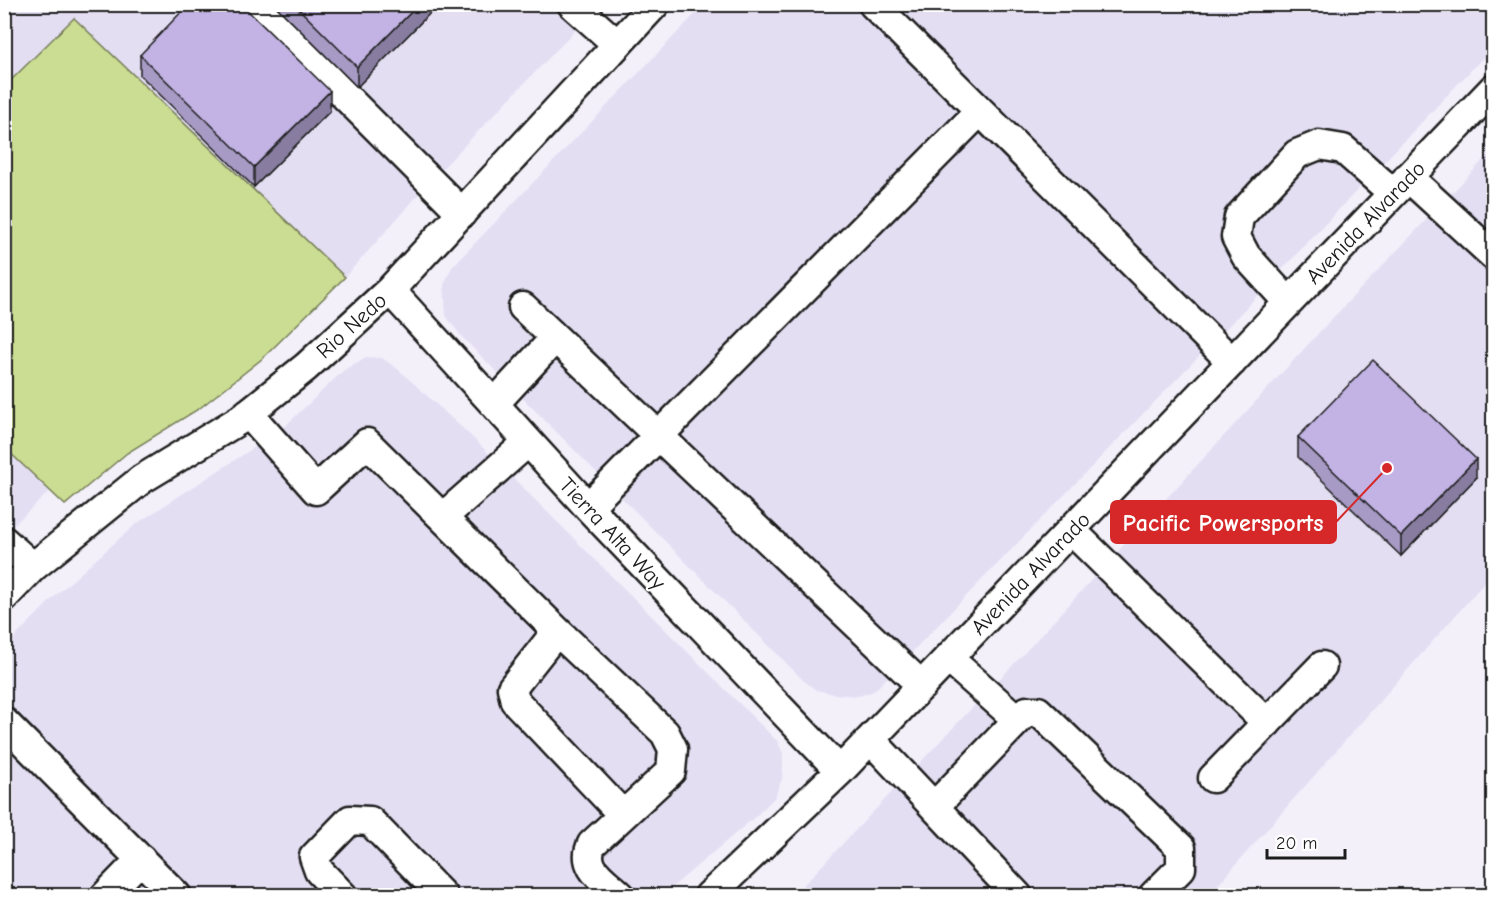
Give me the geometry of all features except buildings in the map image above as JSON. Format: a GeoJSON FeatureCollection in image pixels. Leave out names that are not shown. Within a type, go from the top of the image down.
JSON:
{"type":"FeatureCollection","features":[{"type":"Feature","properties":{"kind":"street"},"geometry":{"type":"LineString","coordinates":[[253,4],[462,213]]}},
{"type":"Feature","properties":{"kind":"street"},"geometry":{"type":"LineString","coordinates":[[572,4],[617,44]]}},
{"type":"Feature","properties":{"kind":"street","name":"Rio Nedo"},"geometry":{"type":"LineString","coordinates":[[4,597],[33,567],[142,479],[248,413],[306,367],[390,290],[655,4]]}},
{"type":"Feature","properties":{"kind":"street"},"geometry":{"type":"LineString","coordinates":[[873,4],[1232,362]]}},
{"type":"Feature","properties":{"kind":"street","name":"Avenida Alvarado"},"geometry":{"type":"LineString","coordinates":[[709,896],[840,771],[1494,88]]}},
{"type":"Feature","properties":{"kind":"street"},"geometry":{"type":"LineString","coordinates":[[588,507],[980,111]]}},
{"type":"Feature","properties":{"kind":"street"},"geometry":{"type":"LineString","coordinates":[[1288,302],[1246,256],[1236,237],[1239,217],[1298,154],[1319,145],[1343,149],[1400,185],[1494,256]]}},
{"type":"Feature","properties":{"kind":"street","name":"Tierra Alta Way"},"geometry":{"type":"LineString","coordinates":[[390,290],[588,507],[840,771]]}},
{"type":"Feature","properties":{"kind":"street"},"geometry":{"type":"LineString","coordinates":[[523,308],[921,686]]}},
{"type":"Feature","properties":{"kind":"street"},"geometry":{"type":"LineString","coordinates":[[494,404],[555,338]]}},
{"type":"Feature","properties":{"kind":"street"},"geometry":{"type":"LineString","coordinates":[[248,413],[316,490],[367,443],[557,631],[665,733],[673,749],[671,771],[622,814],[592,844],[587,854],[589,867],[621,896]]}},
{"type":"Feature","properties":{"kind":"street"},"geometry":{"type":"LineString","coordinates":[[443,517],[528,442]]}},
{"type":"Feature","properties":{"kind":"street"},"geometry":{"type":"LineString","coordinates":[[1071,530],[1267,723]]}},
{"type":"Feature","properties":{"kind":"street"},"geometry":{"type":"LineString","coordinates":[[4,541],[33,567]]}},
{"type":"Feature","properties":{"kind":"street"},"geometry":{"type":"LineString","coordinates":[[557,631],[518,677],[512,688],[515,700],[622,814]]}},
{"type":"Feature","properties":{"kind":"street"},"geometry":{"type":"LineString","coordinates":[[948,658],[1004,709],[1020,718]]}},
{"type":"Feature","properties":{"kind":"street"},"geometry":{"type":"LineString","coordinates":[[1213,778],[1322,666]]}},
{"type":"Feature","properties":{"kind":"street"},"geometry":{"type":"LineString","coordinates":[[934,807],[1027,711],[1038,711],[1181,848],[1180,868],[1152,896]]}},
{"type":"Feature","properties":{"kind":"street"},"geometry":{"type":"LineString","coordinates":[[4,722],[177,896]]}},
{"type":"Feature","properties":{"kind":"street"},"geometry":{"type":"LineString","coordinates":[[870,740],[1018,896]]}},
{"type":"Feature","properties":{"kind":"street"},"geometry":{"type":"LineString","coordinates":[[344,896],[319,872],[314,857],[350,820],[370,821],[443,896]]}},
{"type":"Feature","properties":{"kind":"street"},"geometry":{"type":"LineString","coordinates":[[105,896],[141,859]]}},
{"type":"Feature","properties":{"kind":"shaded area"},"geometry":{"type":"Polygon","coordinates":[[[5,5],[600,5],[436,175],[345,277],[74,18],[5,87],[5,5]]]}},
{"type":"Feature","properties":{"kind":"shaded area"},"geometry":{"type":"Polygon","coordinates":[[[704,5],[1493,5],[1493,47],[1237,317],[874,691],[859,696],[816,690],[804,681],[461,336],[446,316],[444,285],[452,267],[704,5]]]}},
{"type":"Feature","properties":{"kind":"shaded area"},"geometry":{"type":"Polygon","coordinates":[[[1493,150],[1493,573],[1209,895],[793,896],[1028,649],[1326,325],[1493,150]]]}},
{"type":"Feature","properties":{"kind":"shaded area"},"geometry":{"type":"Polygon","coordinates":[[[366,357],[382,358],[399,370],[472,437],[778,742],[783,754],[783,767],[782,779],[775,797],[663,895],[5,896],[5,647],[57,594],[136,524],[281,430],[344,370],[366,357]]]}},
{"type":"Feature","properties":{"kind":"shaded area"},"geometry":{"type":"Polygon","coordinates":[[[5,448],[50,491],[5,533],[5,448]]]}},
{"type":"Feature","properties":{"kind":"green space"},"geometry":{"type":"Polygon","coordinates":[[[74,18],[345,277],[263,358],[200,408],[127,453],[65,505],[5,448],[4,87],[74,18]]]}},
{"type":"Feature","properties":{"kind":"place","name":"Pacific Powersports"},"geometry":{"type":"Point","coordinates":[1387,468]}}]}
